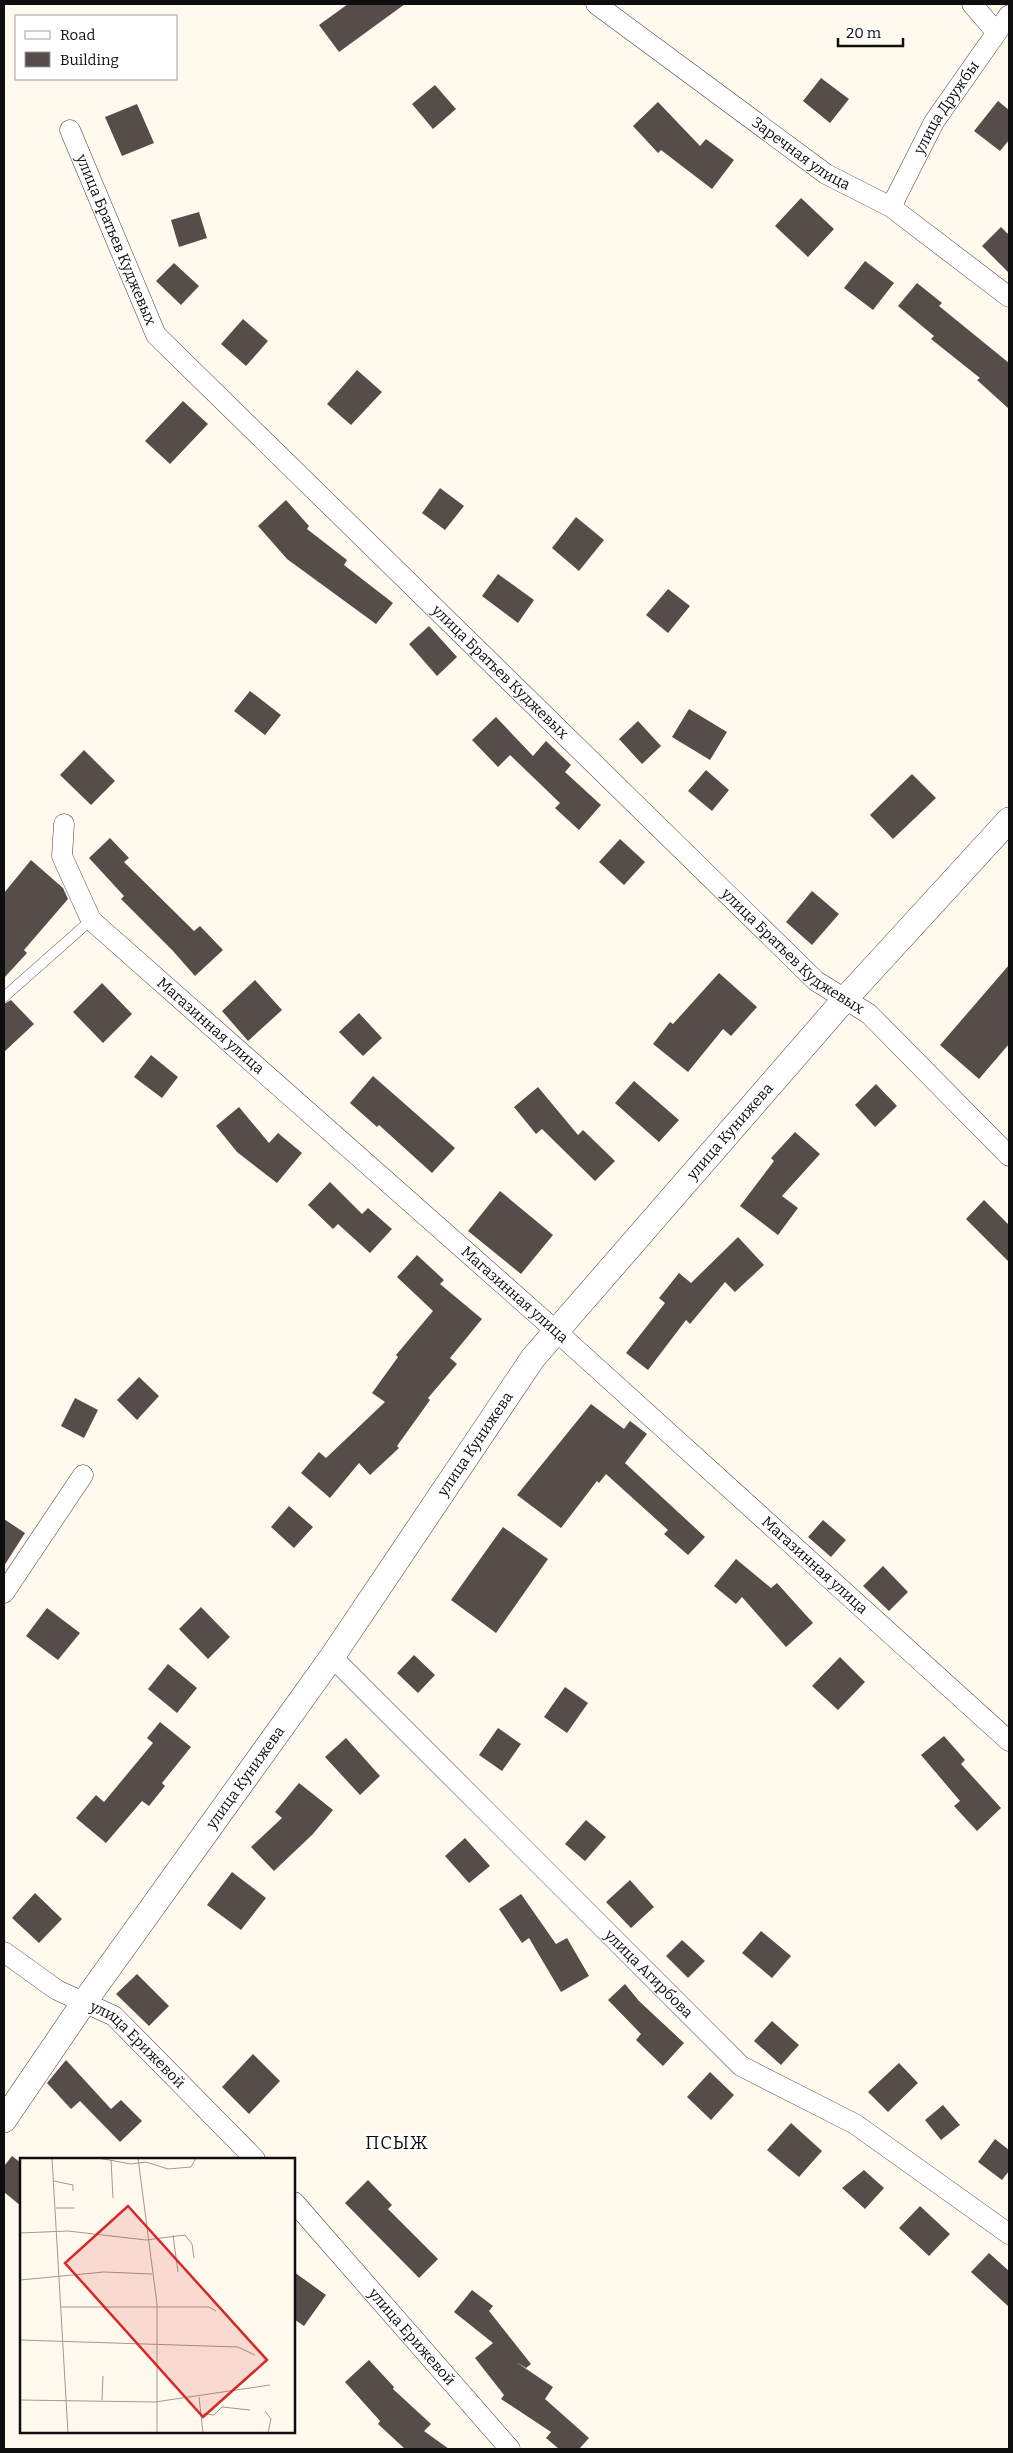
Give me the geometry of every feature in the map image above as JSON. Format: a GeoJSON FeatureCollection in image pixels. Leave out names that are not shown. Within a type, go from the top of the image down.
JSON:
{"type":"FeatureCollection","features":[{"type":"Feature","properties":{"kind":"street","name":"Заречная улица"},"geometry":{"type":"LineString","coordinates":[[596,4],[826,174],[891,206],[1009,297]]}},
{"type":"Feature","properties":{"kind":"street"},"geometry":{"type":"LineString","coordinates":[[972,4],[996,32]]}},
{"type":"Feature","properties":{"kind":"street","name":"улица Дружбы"},"geometry":{"type":"LineString","coordinates":[[891,206],[934,122],[1009,15]]}},
{"type":"Feature","properties":{"kind":"street","name":"улица Братьев Куджевых"},"geometry":{"type":"LineString","coordinates":[[70,130],[156,335],[816,981],[869,1014],[1009,1156]]}},
{"type":"Feature","properties":{"kind":"street","name":"улица Кунижева"},"geometry":{"type":"LineString","coordinates":[[4,2120],[86,2001],[332,1658],[533,1358],[844,999],[1009,820]]}},
{"type":"Feature","properties":{"kind":"street","name":"Магазинная улица"},"geometry":{"type":"LineString","coordinates":[[64,824],[62,856],[91,920],[556,1331],[1009,1740]]}},
{"type":"Feature","properties":{"kind":"street"},"geometry":{"type":"LineString","coordinates":[[4,1593],[83,1475]]}},
{"type":"Feature","properties":{"kind":"street","name":"улица Агирбова"},"geometry":{"type":"LineString","coordinates":[[332,1658],[741,2066],[855,2124],[1009,2234]]}},
{"type":"Feature","properties":{"kind":"street","name":"улица Ерижевой"},"geometry":{"type":"LineString","coordinates":[[4,1952],[57,1990],[86,2001],[114,2016],[254,2158]]}},
{"type":"Feature","properties":{"kind":"street","name":"улица Ерижевой"},"geometry":{"type":"LineString","coordinates":[[295,2203],[510,2449]]}},
{"type":"Feature","properties":{"kind":"lane"},"geometry":{"type":"LineString","coordinates":[[4,998],[91,920]]}},
{"type":"Feature","properties":{"kind":"building"},"geometry":{"type":"Polygon","coordinates":[[[348,4],[405,4],[339,52],[319,25],[348,4]]]}},
{"type":"Feature","properties":{"kind":"building"},"geometry":{"type":"Polygon","coordinates":[[[821,78],[849,99],[830,123],[803,101],[821,78]]]}},
{"type":"Feature","properties":{"kind":"building"},"geometry":{"type":"Polygon","coordinates":[[[435,85],[456,109],[433,129],[412,104],[435,85]]]}},
{"type":"Feature","properties":{"kind":"building"},"geometry":{"type":"Polygon","coordinates":[[[998,101],[1009,110],[1009,140],[1000,151],[974,131],[998,101]]]}},
{"type":"Feature","properties":{"kind":"building"},"geometry":{"type":"Polygon","coordinates":[[[658,102],[700,146],[706,139],[734,160],[712,189],[661,150],[658,153],[633,126],[658,102]]]}},
{"type":"Feature","properties":{"kind":"building"},"geometry":{"type":"Polygon","coordinates":[[[137,104],[154,143],[122,156],[105,117],[137,104]]]}},
{"type":"Feature","properties":{"kind":"building"},"geometry":{"type":"Polygon","coordinates":[[[801,198],[834,229],[808,257],[775,226],[801,198]]]}},
{"type":"Feature","properties":{"kind":"building"},"geometry":{"type":"Polygon","coordinates":[[[199,212],[207,238],[179,247],[171,220],[199,212]]]}},
{"type":"Feature","properties":{"kind":"building"},"geometry":{"type":"Polygon","coordinates":[[[1001,227],[1009,235],[1009,273],[982,246],[1001,227]]]}},
{"type":"Feature","properties":{"kind":"building"},"geometry":{"type":"Polygon","coordinates":[[[865,261],[894,283],[873,310],[844,288],[865,261]]]}},
{"type":"Feature","properties":{"kind":"building"},"geometry":{"type":"Polygon","coordinates":[[[174,263],[199,286],[181,305],[156,281],[174,263]]]}},
{"type":"Feature","properties":{"kind":"building"},"geometry":{"type":"Polygon","coordinates":[[[917,283],[942,303],[939,306],[1009,363],[1009,409],[977,380],[980,378],[931,339],[934,336],[898,306],[917,283]]]}},
{"type":"Feature","properties":{"kind":"building"},"geometry":{"type":"Polygon","coordinates":[[[243,319],[268,341],[246,366],[221,344],[243,319]]]}},
{"type":"Feature","properties":{"kind":"building"},"geometry":{"type":"Polygon","coordinates":[[[357,370],[382,392],[351,425],[327,404],[357,370]]]}},
{"type":"Feature","properties":{"kind":"building"},"geometry":{"type":"Polygon","coordinates":[[[183,401],[208,424],[170,464],[145,441],[183,401]]]}},
{"type":"Feature","properties":{"kind":"building"},"geometry":{"type":"Polygon","coordinates":[[[440,488],[464,506],[445,530],[422,513],[440,488]]]}},
{"type":"Feature","properties":{"kind":"building"},"geometry":{"type":"Polygon","coordinates":[[[286,500],[309,526],[307,529],[347,560],[344,565],[393,603],[376,624],[287,559],[258,526],[286,500]]]}},
{"type":"Feature","properties":{"kind":"building"},"geometry":{"type":"Polygon","coordinates":[[[576,517],[604,540],[579,571],[552,548],[576,517]]]}},
{"type":"Feature","properties":{"kind":"building"},"geometry":{"type":"Polygon","coordinates":[[[498,574],[534,600],[518,623],[482,596],[498,574]]]}},
{"type":"Feature","properties":{"kind":"building"},"geometry":{"type":"Polygon","coordinates":[[[668,589],[690,606],[668,633],[646,615],[668,589]]]}},
{"type":"Feature","properties":{"kind":"building"},"geometry":{"type":"Polygon","coordinates":[[[429,626],[457,657],[437,676],[409,644],[429,626]]]}},
{"type":"Feature","properties":{"kind":"building"},"geometry":{"type":"Polygon","coordinates":[[[250,691],[281,715],[265,735],[234,711],[250,691]]]}},
{"type":"Feature","properties":{"kind":"building"},"geometry":{"type":"Polygon","coordinates":[[[689,709],[727,732],[710,760],[672,737],[689,709]]]}},
{"type":"Feature","properties":{"kind":"building"},"geometry":{"type":"Polygon","coordinates":[[[496,717],[533,756],[546,741],[571,765],[565,772],[601,805],[579,830],[555,808],[560,803],[510,755],[498,767],[472,740],[496,717]]]}},
{"type":"Feature","properties":{"kind":"building"},"geometry":{"type":"Polygon","coordinates":[[[638,721],[661,746],[642,764],[619,739],[638,721]]]}},
{"type":"Feature","properties":{"kind":"building"},"geometry":{"type":"Polygon","coordinates":[[[84,750],[115,781],[91,805],[60,775],[84,750]]]}},
{"type":"Feature","properties":{"kind":"building"},"geometry":{"type":"Polygon","coordinates":[[[706,770],[729,790],[712,811],[688,791],[706,770]]]}},
{"type":"Feature","properties":{"kind":"building"},"geometry":{"type":"Polygon","coordinates":[[[912,774],[936,798],[893,839],[870,815],[912,774]]]}},
{"type":"Feature","properties":{"kind":"building"},"geometry":{"type":"Polygon","coordinates":[[[110,838],[129,858],[124,862],[194,931],[200,926],[223,950],[195,976],[121,899],[124,896],[89,858],[110,838]]]}},
{"type":"Feature","properties":{"kind":"building"},"geometry":{"type":"Polygon","coordinates":[[[620,839],[645,862],[624,885],[599,862],[620,839]]]}},
{"type":"Feature","properties":{"kind":"building"},"geometry":{"type":"Polygon","coordinates":[[[31,860],[63,888],[68,899],[24,950],[27,953],[4,978],[4,893],[31,860]]]}},
{"type":"Feature","properties":{"kind":"building"},"geometry":{"type":"Polygon","coordinates":[[[812,891],[839,914],[812,945],[786,922],[812,891]]]}},
{"type":"Feature","properties":{"kind":"building"},"geometry":{"type":"Polygon","coordinates":[[[1009,965],[1009,1044],[979,1079],[940,1045],[1009,965]]]}},
{"type":"Feature","properties":{"kind":"building"},"geometry":{"type":"Polygon","coordinates":[[[719,973],[757,1007],[731,1036],[723,1029],[688,1072],[653,1044],[670,1022],[673,1024],[719,973]]]}},
{"type":"Feature","properties":{"kind":"building"},"geometry":{"type":"Polygon","coordinates":[[[255,980],[282,1010],[248,1041],[222,1011],[255,980]]]}},
{"type":"Feature","properties":{"kind":"building"},"geometry":{"type":"Polygon","coordinates":[[[102,983],[132,1014],[103,1043],[73,1012],[102,983]]]}},
{"type":"Feature","properties":{"kind":"building"},"geometry":{"type":"Polygon","coordinates":[[[11,1000],[34,1024],[4,1052],[4,1004],[11,1000]]]}},
{"type":"Feature","properties":{"kind":"building"},"geometry":{"type":"Polygon","coordinates":[[[359,1013],[382,1038],[363,1056],[339,1032],[359,1013]]]}},
{"type":"Feature","properties":{"kind":"building"},"geometry":{"type":"Polygon","coordinates":[[[151,1055],[178,1077],[162,1098],[134,1077],[151,1055]]]}},
{"type":"Feature","properties":{"kind":"building"},"geometry":{"type":"Polygon","coordinates":[[[373,1076],[455,1148],[432,1173],[379,1125],[377,1127],[350,1103],[373,1076]]]}},
{"type":"Feature","properties":{"kind":"building"},"geometry":{"type":"Polygon","coordinates":[[[634,1081],[679,1120],[659,1142],[615,1103],[634,1081]]]}},
{"type":"Feature","properties":{"kind":"building"},"geometry":{"type":"Polygon","coordinates":[[[876,1084],[897,1106],[875,1127],[855,1105],[876,1084]]]}},
{"type":"Feature","properties":{"kind":"building"},"geometry":{"type":"Polygon","coordinates":[[[538,1087],[578,1135],[583,1130],[615,1161],[595,1181],[542,1129],[536,1134],[514,1107],[538,1087]]]}},
{"type":"Feature","properties":{"kind":"building"},"geometry":{"type":"Polygon","coordinates":[[[239,1107],[269,1143],[278,1133],[302,1153],[277,1183],[237,1152],[216,1126],[239,1107]]]}},
{"type":"Feature","properties":{"kind":"building"},"geometry":{"type":"Polygon","coordinates":[[[795,1132],[820,1154],[782,1196],[798,1208],[778,1235],[740,1206],[774,1161],[771,1158],[795,1132]]]}},
{"type":"Feature","properties":{"kind":"building"},"geometry":{"type":"Polygon","coordinates":[[[330,1182],[362,1214],[368,1208],[392,1229],[370,1253],[338,1224],[333,1229],[308,1205],[330,1182]]]}},
{"type":"Feature","properties":{"kind":"building"},"geometry":{"type":"Polygon","coordinates":[[[500,1191],[553,1235],[521,1274],[468,1231],[500,1191]]]}},
{"type":"Feature","properties":{"kind":"building"},"geometry":{"type":"Polygon","coordinates":[[[984,1200],[1009,1225],[1009,1262],[966,1219],[984,1200]]]}},
{"type":"Feature","properties":{"kind":"building"},"geometry":{"type":"Polygon","coordinates":[[[738,1237],[764,1265],[735,1292],[725,1282],[690,1324],[686,1320],[648,1370],[626,1353],[665,1303],[659,1298],[679,1273],[691,1283],[738,1237]]]}},
{"type":"Feature","properties":{"kind":"building"},"geometry":{"type":"Polygon","coordinates":[[[417,1255],[444,1280],[440,1284],[482,1319],[450,1358],[457,1364],[428,1398],[430,1400],[397,1446],[399,1448],[370,1475],[359,1463],[330,1498],[301,1473],[319,1452],[326,1458],[385,1402],[372,1393],[398,1357],[396,1355],[433,1311],[397,1277],[417,1255]]]}},
{"type":"Feature","properties":{"kind":"building"},"geometry":{"type":"Polygon","coordinates":[[[139,1377],[159,1396],[137,1420],[117,1400],[139,1377]]]}},
{"type":"Feature","properties":{"kind":"building"},"geometry":{"type":"Polygon","coordinates":[[[75,1398],[98,1410],[84,1438],[61,1426],[75,1398]]]}},
{"type":"Feature","properties":{"kind":"building"},"geometry":{"type":"Polygon","coordinates":[[[591,1404],[624,1429],[630,1421],[647,1434],[625,1463],[705,1537],[688,1555],[664,1534],[668,1530],[606,1474],[599,1483],[597,1481],[561,1528],[517,1495],[591,1404]]]}},
{"type":"Feature","properties":{"kind":"building"},"geometry":{"type":"Polygon","coordinates":[[[289,1506],[313,1527],[294,1548],[271,1527],[289,1506]]]}},
{"type":"Feature","properties":{"kind":"building"},"geometry":{"type":"Polygon","coordinates":[[[4,1519],[25,1533],[4,1566],[4,1519]]]}},
{"type":"Feature","properties":{"kind":"building"},"geometry":{"type":"Polygon","coordinates":[[[823,1520],[846,1540],[831,1557],[808,1537],[823,1520]]]}},
{"type":"Feature","properties":{"kind":"building"},"geometry":{"type":"Polygon","coordinates":[[[503,1527],[548,1559],[496,1633],[451,1600],[503,1527]]]}},
{"type":"Feature","properties":{"kind":"building"},"geometry":{"type":"Polygon","coordinates":[[[736,1559],[771,1588],[777,1583],[813,1623],[786,1647],[742,1597],[736,1604],[714,1586],[736,1559]]]}},
{"type":"Feature","properties":{"kind":"building"},"geometry":{"type":"Polygon","coordinates":[[[883,1566],[908,1592],[889,1611],[863,1586],[883,1566]]]}},
{"type":"Feature","properties":{"kind":"building"},"geometry":{"type":"Polygon","coordinates":[[[201,1607],[230,1637],[208,1659],[179,1629],[201,1607]]]}},
{"type":"Feature","properties":{"kind":"building"},"geometry":{"type":"Polygon","coordinates":[[[47,1608],[80,1633],[58,1660],[26,1636],[47,1608]]]}},
{"type":"Feature","properties":{"kind":"building"},"geometry":{"type":"Polygon","coordinates":[[[414,1655],[435,1675],[418,1693],[397,1673],[414,1655]]]}},
{"type":"Feature","properties":{"kind":"building"},"geometry":{"type":"Polygon","coordinates":[[[840,1657],[865,1682],[838,1710],[812,1686],[840,1657]]]}},
{"type":"Feature","properties":{"kind":"building"},"geometry":{"type":"Polygon","coordinates":[[[168,1664],[197,1688],[177,1713],[148,1689],[168,1664]]]}},
{"type":"Feature","properties":{"kind":"building"},"geometry":{"type":"Polygon","coordinates":[[[565,1687],[588,1703],[567,1733],[544,1717],[565,1687]]]}},
{"type":"Feature","properties":{"kind":"building"},"geometry":{"type":"Polygon","coordinates":[[[160,1722],[191,1747],[162,1783],[165,1786],[149,1806],[142,1801],[106,1843],[76,1818],[96,1795],[104,1802],[153,1743],[147,1738],[160,1722]]]}},
{"type":"Feature","properties":{"kind":"building"},"geometry":{"type":"Polygon","coordinates":[[[498,1728],[521,1744],[502,1771],[479,1755],[498,1728]]]}},
{"type":"Feature","properties":{"kind":"building"},"geometry":{"type":"Polygon","coordinates":[[[944,1736],[965,1760],[961,1764],[1001,1808],[977,1831],[954,1806],[960,1801],[921,1755],[944,1736]]]}},
{"type":"Feature","properties":{"kind":"building"},"geometry":{"type":"Polygon","coordinates":[[[346,1738],[380,1776],[360,1795],[325,1757],[346,1738]]]}},
{"type":"Feature","properties":{"kind":"building"},"geometry":{"type":"Polygon","coordinates":[[[299,1783],[333,1810],[313,1834],[274,1871],[251,1847],[282,1818],[275,1812],[299,1783]]]}},
{"type":"Feature","properties":{"kind":"building"},"geometry":{"type":"Polygon","coordinates":[[[586,1820],[606,1837],[585,1861],[565,1844],[586,1820]]]}},
{"type":"Feature","properties":{"kind":"building"},"geometry":{"type":"Polygon","coordinates":[[[465,1838],[490,1866],[469,1883],[445,1856],[465,1838]]]}},
{"type":"Feature","properties":{"kind":"building"},"geometry":{"type":"Polygon","coordinates":[[[232,1872],[266,1898],[241,1930],[207,1905],[232,1872]]]}},
{"type":"Feature","properties":{"kind":"building"},"geometry":{"type":"Polygon","coordinates":[[[630,1880],[654,1907],[631,1928],[606,1902],[630,1880]]]}},
{"type":"Feature","properties":{"kind":"building"},"geometry":{"type":"Polygon","coordinates":[[[35,1893],[62,1919],[39,1943],[12,1918],[35,1893]]]}},
{"type":"Feature","properties":{"kind":"building"},"geometry":{"type":"Polygon","coordinates":[[[521,1894],[556,1944],[567,1938],[589,1976],[561,1992],[529,1938],[522,1943],[499,1909],[521,1894]]]}},
{"type":"Feature","properties":{"kind":"building"},"geometry":{"type":"Polygon","coordinates":[[[761,1931],[791,1956],[772,1978],[742,1953],[761,1931]]]}},
{"type":"Feature","properties":{"kind":"building"},"geometry":{"type":"Polygon","coordinates":[[[682,1940],[705,1961],[688,1978],[666,1956],[682,1940]]]}},
{"type":"Feature","properties":{"kind":"building"},"geometry":{"type":"Polygon","coordinates":[[[137,1974],[169,2006],[149,2026],[116,1994],[137,1974]]]}},
{"type":"Feature","properties":{"kind":"building"},"geometry":{"type":"Polygon","coordinates":[[[625,1984],[639,2001],[684,2043],[663,2066],[636,2040],[641,2034],[608,2000],[625,1984]]]}},
{"type":"Feature","properties":{"kind":"building"},"geometry":{"type":"Polygon","coordinates":[[[772,2021],[799,2045],[781,2065],[754,2041],[772,2021]]]}},
{"type":"Feature","properties":{"kind":"building"},"geometry":{"type":"Polygon","coordinates":[[[253,2054],[280,2081],[249,2114],[222,2087],[253,2054]]]}},
{"type":"Feature","properties":{"kind":"building"},"geometry":{"type":"Polygon","coordinates":[[[66,2060],[111,2109],[121,2100],[142,2121],[120,2142],[80,2101],[71,2109],[47,2083],[66,2060]]]}},
{"type":"Feature","properties":{"kind":"building"},"geometry":{"type":"Polygon","coordinates":[[[899,2063],[918,2083],[888,2112],[868,2092],[899,2063]]]}},
{"type":"Feature","properties":{"kind":"building"},"geometry":{"type":"Polygon","coordinates":[[[710,2072],[734,2095],[711,2120],[687,2097],[710,2072]]]}},
{"type":"Feature","properties":{"kind":"building"},"geometry":{"type":"Polygon","coordinates":[[[943,2105],[960,2125],[941,2140],[925,2120],[943,2105]]]}},
{"type":"Feature","properties":{"kind":"building"},"geometry":{"type":"Polygon","coordinates":[[[791,2123],[822,2151],[799,2177],[767,2150],[791,2123]]]}},
{"type":"Feature","properties":{"kind":"building"},"geometry":{"type":"Polygon","coordinates":[[[995,2139],[1009,2150],[1009,2171],[1002,2180],[978,2162],[995,2139]]]}},
{"type":"Feature","properties":{"kind":"building"},"geometry":{"type":"Polygon","coordinates":[[[12,2156],[20,2162],[20,2205],[4,2192],[4,2166],[12,2156]]]}},
{"type":"Feature","properties":{"kind":"building"},"geometry":{"type":"Polygon","coordinates":[[[864,2170],[884,2188],[865,2209],[842,2188],[864,2170]]]}},
{"type":"Feature","properties":{"kind":"building"},"geometry":{"type":"Polygon","coordinates":[[[368,2180],[392,2205],[388,2209],[438,2259],[419,2278],[345,2203],[368,2180]]]}},
{"type":"Feature","properties":{"kind":"building"},"geometry":{"type":"Polygon","coordinates":[[[920,2206],[950,2234],[929,2256],[899,2228],[920,2206]]]}},
{"type":"Feature","properties":{"kind":"building"},"geometry":{"type":"Polygon","coordinates":[[[989,2253],[1009,2271],[1009,2307],[971,2272],[989,2253]]]}},
{"type":"Feature","properties":{"kind":"building"},"geometry":{"type":"Polygon","coordinates":[[[295,2273],[326,2295],[304,2326],[295,2320],[295,2273]]]}},
{"type":"Feature","properties":{"kind":"building"},"geometry":{"type":"Polygon","coordinates":[[[472,2290],[493,2306],[489,2311],[531,2364],[526,2368],[516,2362],[553,2387],[545,2399],[589,2438],[579,2449],[559,2449],[546,2438],[551,2432],[501,2399],[504,2395],[475,2358],[493,2343],[454,2312],[472,2290]]]}},
{"type":"Feature","properties":{"kind":"building"},"geometry":{"type":"Polygon","coordinates":[[[369,2360],[394,2387],[393,2389],[431,2424],[424,2431],[449,2449],[405,2449],[378,2424],[380,2421],[345,2382],[369,2360]]]}},
{"type":"Feature","properties":{"kind":"district","name":"ПСЫЖ"},"geometry":{"type":"Point","coordinates":[397,2143]}}]}
